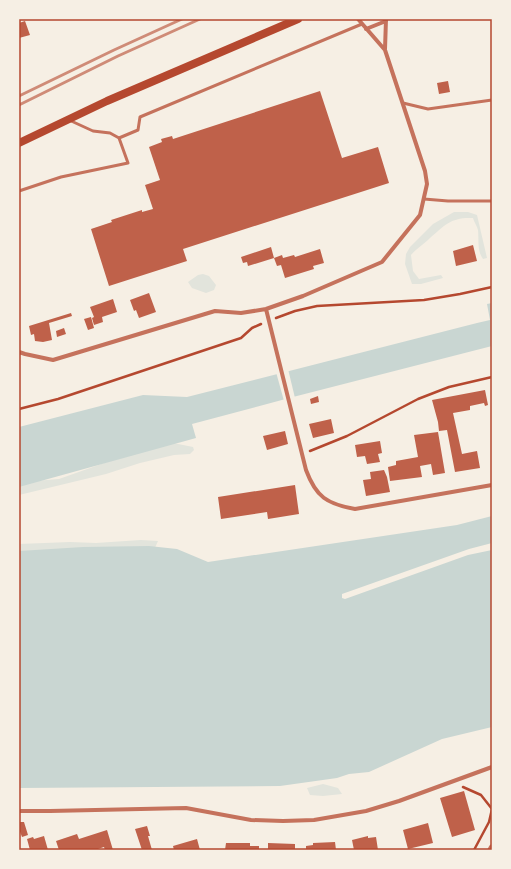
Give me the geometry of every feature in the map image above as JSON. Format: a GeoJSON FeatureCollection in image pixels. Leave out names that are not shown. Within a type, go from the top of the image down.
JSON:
{"type":"FeatureCollection","features":[{"type":"Feature","properties":{"kind":"main road"},"geometry":{"type":"LineString","coordinates":[[19,142],[298,19]]}},
{"type":"Feature","properties":{"kind":"street"},"geometry":{"type":"LineString","coordinates":[[358,19],[385,50]]}},
{"type":"Feature","properties":{"kind":"street"},"geometry":{"type":"LineString","coordinates":[[19,352],[53,360],[215,311],[241,313],[266,309],[302,296],[382,262],[420,215],[427,184],[425,171],[385,50],[386,20],[366,29]]}},
{"type":"Feature","properties":{"kind":"street"},"geometry":{"type":"LineString","coordinates":[[266,309],[296,424],[302,454],[311,482],[316,491],[329,502],[355,509],[492,485]]}},
{"type":"Feature","properties":{"kind":"street"},"geometry":{"type":"LineString","coordinates":[[19,811],[186,808],[251,820],[314,820],[366,811],[492,767]]}},
{"type":"Feature","properties":{"kind":"lane"},"geometry":{"type":"LineString","coordinates":[[119,138],[138,130],[140,117],[362,24]]}},
{"type":"Feature","properties":{"kind":"lane"},"geometry":{"type":"LineString","coordinates":[[402,103],[428,109],[492,100]]}},
{"type":"Feature","properties":{"kind":"lane"},"geometry":{"type":"LineString","coordinates":[[19,190],[61,177],[128,163],[119,138],[110,134],[93,131],[68,120]]}},
{"type":"Feature","properties":{"kind":"lane"},"geometry":{"type":"LineString","coordinates":[[424,199],[448,201],[492,201]]}},
{"type":"Feature","properties":{"kind":"path"},"geometry":{"type":"LineString","coordinates":[[19,409],[58,398],[241,338],[252,328],[295,311],[317,306],[424,300],[460,294],[492,286]]}},
{"type":"Feature","properties":{"kind":"path"},"geometry":{"type":"LineString","coordinates":[[302,454],[347,436],[418,399],[449,387],[492,377]]}},
{"type":"Feature","properties":{"kind":"path"},"geometry":{"type":"LineString","coordinates":[[444,784],[465,787],[481,795],[492,809],[489,822],[474,850]]}},
{"type":"Feature","properties":{"kind":"shaded area"},"geometry":{"type":"Polygon","coordinates":[[[454,212],[468,212],[477,215],[487,258],[483,259],[481,256],[478,230],[473,218],[454,220],[440,229],[411,255],[413,271],[419,279],[441,275],[443,278],[421,284],[412,284],[405,264],[406,254],[410,247],[433,224],[454,212]]]}},
{"type":"Feature","properties":{"kind":"shaded area"},"geometry":{"type":"Polygon","coordinates":[[[203,274],[209,276],[216,285],[214,290],[206,293],[192,288],[188,282],[198,275],[203,274]]]}},
{"type":"Feature","properties":{"kind":"shaded area"},"geometry":{"type":"Polygon","coordinates":[[[492,303],[492,346],[192,424],[196,438],[19,487],[19,427],[143,395],[187,397],[490,320],[487,304],[492,303]]]}},
{"type":"Feature","properties":{"kind":"shaded area"},"geometry":{"type":"Polygon","coordinates":[[[173,443],[193,447],[194,450],[190,454],[174,455],[140,463],[106,474],[19,495],[19,485],[34,481],[59,479],[107,462],[173,443]]]}},
{"type":"Feature","properties":{"kind":"shaded area"},"geometry":{"type":"Polygon","coordinates":[[[492,516],[492,543],[469,549],[342,594],[342,598],[345,599],[468,555],[492,550],[492,727],[442,739],[369,772],[280,786],[19,788],[19,551],[83,547],[149,546],[177,549],[208,562],[457,525],[492,516]]]}},
{"type":"Feature","properties":{"kind":"shaded area"},"geometry":{"type":"Polygon","coordinates":[[[141,540],[158,541],[154,550],[19,556],[19,544],[70,542],[96,543],[141,540]]]}},
{"type":"Feature","properties":{"kind":"shaded area"},"geometry":{"type":"Polygon","coordinates":[[[323,784],[338,788],[342,794],[323,796],[310,795],[307,788],[323,784]]]}},
{"type":"Feature","properties":{"kind":"pier"},"geometry":{"type":"Polygon","coordinates":[[[288,369],[295,398],[284,401],[276,372],[288,369]]]}},
{"type":"Feature","properties":{"kind":"building"},"geometry":{"type":"Polygon","coordinates":[[[25,21],[30,35],[19,38],[19,23],[25,21]]]}},
{"type":"Feature","properties":{"kind":"building"},"geometry":{"type":"Polygon","coordinates":[[[448,81],[450,92],[439,94],[437,83],[448,81]]]}},
{"type":"Feature","properties":{"kind":"building"},"geometry":{"type":"Polygon","coordinates":[[[320,91],[342,158],[378,147],[389,183],[183,249],[187,261],[109,286],[91,229],[112,222],[111,220],[142,210],[142,212],[153,209],[145,185],[160,180],[149,147],[162,142],[161,139],[172,136],[173,139],[320,91]]]}},
{"type":"Feature","properties":{"kind":"building"},"geometry":{"type":"Polygon","coordinates":[[[473,245],[477,261],[456,266],[453,251],[473,245]]]}},
{"type":"Feature","properties":{"kind":"building"},"geometry":{"type":"Polygon","coordinates":[[[271,247],[274,258],[248,266],[247,262],[243,263],[241,257],[271,247]]]}},
{"type":"Feature","properties":{"kind":"building"},"geometry":{"type":"Polygon","coordinates":[[[320,249],[324,263],[313,266],[314,269],[285,278],[281,265],[277,266],[274,258],[282,255],[283,258],[294,255],[295,257],[320,249]]]}},
{"type":"Feature","properties":{"kind":"building"},"geometry":{"type":"Polygon","coordinates":[[[149,293],[156,312],[139,318],[136,310],[134,311],[130,300],[149,293]]]}},
{"type":"Feature","properties":{"kind":"building"},"geometry":{"type":"Polygon","coordinates":[[[113,299],[117,312],[102,317],[103,322],[94,325],[92,318],[94,317],[90,307],[113,299]]]}},
{"type":"Feature","properties":{"kind":"building"},"geometry":{"type":"Polygon","coordinates":[[[71,313],[72,316],[49,323],[52,340],[43,342],[35,341],[34,334],[31,335],[29,326],[71,313]]]}},
{"type":"Feature","properties":{"kind":"building"},"geometry":{"type":"Polygon","coordinates":[[[91,317],[94,328],[88,330],[84,319],[91,317]]]}},
{"type":"Feature","properties":{"kind":"building"},"geometry":{"type":"Polygon","coordinates":[[[64,328],[66,334],[57,337],[56,331],[64,328]]]}},
{"type":"Feature","properties":{"kind":"building"},"geometry":{"type":"Polygon","coordinates":[[[485,390],[488,405],[485,406],[484,403],[470,406],[470,410],[453,413],[462,454],[477,451],[480,468],[455,472],[447,430],[439,431],[432,400],[485,390]]]}},
{"type":"Feature","properties":{"kind":"building"},"geometry":{"type":"Polygon","coordinates":[[[318,396],[319,402],[311,404],[310,399],[318,396]]]}},
{"type":"Feature","properties":{"kind":"building"},"geometry":{"type":"Polygon","coordinates":[[[331,419],[334,433],[313,438],[309,424],[331,419]]]}},
{"type":"Feature","properties":{"kind":"building"},"geometry":{"type":"Polygon","coordinates":[[[285,431],[288,444],[267,450],[263,436],[285,431]]]}},
{"type":"Feature","properties":{"kind":"building"},"geometry":{"type":"Polygon","coordinates":[[[438,432],[445,473],[433,475],[431,464],[420,466],[422,477],[390,481],[388,467],[396,465],[396,461],[418,457],[414,435],[438,432]]]}},
{"type":"Feature","properties":{"kind":"building"},"geometry":{"type":"Polygon","coordinates":[[[380,441],[382,453],[378,454],[380,462],[367,464],[365,456],[357,457],[355,445],[380,441]]]}},
{"type":"Feature","properties":{"kind":"building"},"geometry":{"type":"Polygon","coordinates":[[[384,470],[390,492],[366,496],[363,480],[371,479],[370,472],[384,470]]]}},
{"type":"Feature","properties":{"kind":"building"},"geometry":{"type":"Polygon","coordinates":[[[295,485],[299,514],[268,519],[267,512],[221,519],[218,497],[295,485]]]}},
{"type":"Feature","properties":{"kind":"building"},"geometry":{"type":"Polygon","coordinates":[[[464,791],[475,830],[452,837],[440,798],[464,791]]]}},
{"type":"Feature","properties":{"kind":"building"},"geometry":{"type":"Polygon","coordinates":[[[19,822],[24,822],[28,835],[22,837],[19,829],[19,822]]]}},
{"type":"Feature","properties":{"kind":"building"},"geometry":{"type":"Polygon","coordinates":[[[428,823],[433,843],[408,849],[403,830],[428,823]]]}},
{"type":"Feature","properties":{"kind":"building"},"geometry":{"type":"Polygon","coordinates":[[[147,826],[152,850],[142,850],[135,829],[147,826]]]}},
{"type":"Feature","properties":{"kind":"building"},"geometry":{"type":"Polygon","coordinates":[[[107,830],[113,850],[105,850],[104,847],[95,850],[59,850],[56,841],[77,834],[79,839],[107,830]]]}},
{"type":"Feature","properties":{"kind":"building"},"geometry":{"type":"Polygon","coordinates":[[[44,836],[48,850],[30,850],[27,839],[33,837],[34,839],[44,836]]]}},
{"type":"Feature","properties":{"kind":"building"},"geometry":{"type":"Polygon","coordinates":[[[368,836],[368,838],[376,837],[378,850],[354,850],[352,840],[368,836]]]}},
{"type":"Feature","properties":{"kind":"building"},"geometry":{"type":"Polygon","coordinates":[[[197,839],[200,850],[174,850],[173,846],[197,839]]]}},
{"type":"Feature","properties":{"kind":"building"},"geometry":{"type":"Polygon","coordinates":[[[335,842],[336,850],[306,850],[306,846],[313,845],[313,843],[335,842]]]}},
{"type":"Feature","properties":{"kind":"building"},"geometry":{"type":"Polygon","coordinates":[[[226,843],[250,843],[250,846],[259,846],[259,850],[225,850],[226,843]]]}},
{"type":"Feature","properties":{"kind":"building"},"geometry":{"type":"Polygon","coordinates":[[[268,843],[295,844],[295,850],[268,850],[268,843]]]}},
{"type":"Feature","properties":{"kind":"railway"},"geometry":{"type":"LineString","coordinates":[[19,96],[182,19]]}},
{"type":"Feature","properties":{"kind":"railway"},"geometry":{"type":"LineString","coordinates":[[19,105],[118,56],[200,19]]}}]}
